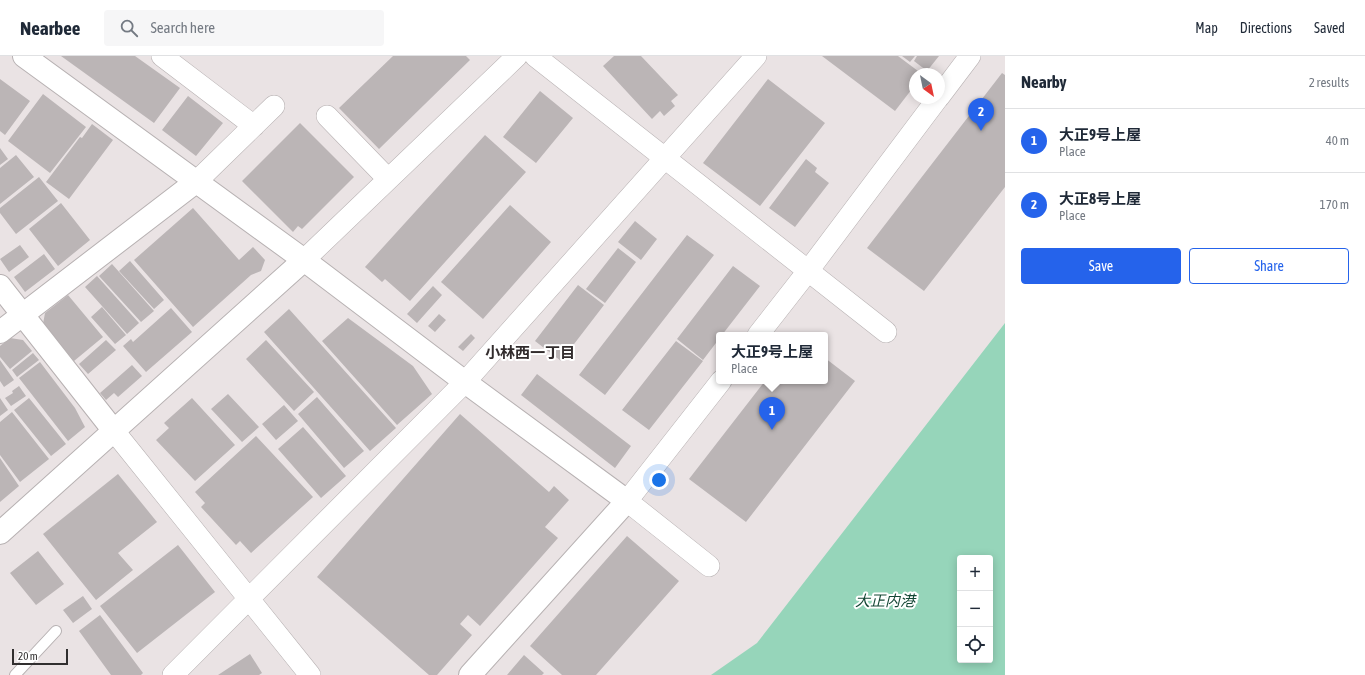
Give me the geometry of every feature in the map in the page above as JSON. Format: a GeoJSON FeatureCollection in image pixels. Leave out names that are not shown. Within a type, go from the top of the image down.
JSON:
{"type":"FeatureCollection","features":[{"type":"Feature","properties":{"kind":"street"},"geometry":{"type":"LineString","coordinates":[[24,56],[304,260],[465,382],[627,501],[709,566]]}},
{"type":"Feature","properties":{"kind":"street"},"geometry":{"type":"LineString","coordinates":[[162,56],[254,126]]}},
{"type":"Feature","properties":{"kind":"street"},"geometry":{"type":"LineString","coordinates":[[0,533],[304,260],[517,56]]}},
{"type":"Feature","properties":{"kind":"street"},"geometry":{"type":"LineString","coordinates":[[535,56],[886,332]]}},
{"type":"Feature","properties":{"kind":"street"},"geometry":{"type":"LineString","coordinates":[[173,675],[465,382],[756,56]]}},
{"type":"Feature","properties":{"kind":"street"},"geometry":{"type":"LineString","coordinates":[[945,89],[970,56]]}},
{"type":"Feature","properties":{"kind":"street"},"geometry":{"type":"LineString","coordinates":[[760,332],[934,104]]}},
{"type":"Feature","properties":{"kind":"street"},"geometry":{"type":"LineString","coordinates":[[0,332],[197,181],[274,106]]}},
{"type":"Feature","properties":{"kind":"street"},"geometry":{"type":"LineString","coordinates":[[327,116],[388,179]]}},
{"type":"Feature","properties":{"kind":"street"},"geometry":{"type":"LineString","coordinates":[[0,286],[114,432],[310,675]]}},
{"type":"Feature","properties":{"kind":"street"},"geometry":{"type":"LineString","coordinates":[[470,675],[627,501],[719,384]]}},
{"type":"Feature","properties":{"kind":"lane"},"geometry":{"type":"LineString","coordinates":[[15,675],[56,632]]}},
{"type":"Feature","properties":{"kind":"water","name":"大正内港"},"geometry":{"type":"Polygon","coordinates":[[[1005,323],[1005,675],[711,675],[757,643],[1005,323]]]}},
{"type":"Feature","properties":{"kind":"building"},"geometry":{"type":"Polygon","coordinates":[[[61,56],[135,56],[180,88],[154,123],[61,56]]]}},
{"type":"Feature","properties":{"kind":"building"},"geometry":{"type":"Polygon","coordinates":[[[393,56],[466,56],[470,60],[379,149],[339,108],[393,56]]]}},
{"type":"Feature","properties":{"kind":"building"},"geometry":{"type":"Polygon","coordinates":[[[614,56],[641,56],[678,95],[671,101],[675,106],[664,116],[660,111],[652,119],[603,66],[614,56]]]}},
{"type":"Feature","properties":{"kind":"building"},"geometry":{"type":"Polygon","coordinates":[[[822,56],[898,56],[914,68],[909,68],[909,93],[895,111],[822,56]]]}},
{"type":"Feature","properties":{"kind":"building"},"geometry":{"type":"Polygon","coordinates":[[[902,56],[915,56],[910,62],[902,56]]]}},
{"type":"Feature","properties":{"kind":"building"},"geometry":{"type":"Polygon","coordinates":[[[917,56],[939,56],[929,68],[923,68],[914,61],[917,56]]]}},
{"type":"Feature","properties":{"kind":"building"},"geometry":{"type":"Polygon","coordinates":[[[1002,73],[1005,75],[1005,187],[924,291],[867,248],[1002,73]]]}},
{"type":"Feature","properties":{"kind":"building"},"geometry":{"type":"Polygon","coordinates":[[[0,79],[30,101],[5,135],[0,131],[0,79]]]}},
{"type":"Feature","properties":{"kind":"building"},"geometry":{"type":"Polygon","coordinates":[[[768,79],[825,123],[760,206],[703,163],[768,79]]]}},
{"type":"Feature","properties":{"kind":"building"},"geometry":{"type":"Polygon","coordinates":[[[540,91],[573,118],[536,163],[503,137],[540,91]]]}},
{"type":"Feature","properties":{"kind":"building"},"geometry":{"type":"Polygon","coordinates":[[[43,94],[86,127],[50,173],[8,141],[43,94]]]}},
{"type":"Feature","properties":{"kind":"building"},"geometry":{"type":"Polygon","coordinates":[[[188,96],[223,123],[196,156],[162,130],[188,96]]]}},
{"type":"Feature","properties":{"kind":"building"},"geometry":{"type":"Polygon","coordinates":[[[300,123],[354,177],[302,229],[298,226],[293,232],[242,181],[300,123]]]}},
{"type":"Feature","properties":{"kind":"building"},"geometry":{"type":"Polygon","coordinates":[[[92,124],[113,140],[69,199],[46,182],[80,137],[82,138],[92,124]]]}},
{"type":"Feature","properties":{"kind":"building"},"geometry":{"type":"Polygon","coordinates":[[[485,135],[526,172],[410,301],[385,279],[382,282],[365,267],[485,135]]]}},
{"type":"Feature","properties":{"kind":"building"},"geometry":{"type":"Polygon","coordinates":[[[0,148],[8,159],[0,165],[0,148]]]}},
{"type":"Feature","properties":{"kind":"building"},"geometry":{"type":"Polygon","coordinates":[[[16,155],[34,177],[0,204],[0,168],[16,155]]]}},
{"type":"Feature","properties":{"kind":"building"},"geometry":{"type":"Polygon","coordinates":[[[806,159],[817,168],[815,172],[829,183],[795,227],[769,208],[806,159]]]}},
{"type":"Feature","properties":{"kind":"building"},"geometry":{"type":"Polygon","coordinates":[[[39,177],[58,201],[16,234],[0,213],[0,208],[39,177]]]}},
{"type":"Feature","properties":{"kind":"building"},"geometry":{"type":"Polygon","coordinates":[[[61,203],[90,240],[58,266],[29,229],[61,203]]]}},
{"type":"Feature","properties":{"kind":"building"},"geometry":{"type":"Polygon","coordinates":[[[510,205],[551,242],[483,319],[441,282],[510,205]]]}},
{"type":"Feature","properties":{"kind":"building"},"geometry":{"type":"Polygon","coordinates":[[[193,208],[239,260],[253,247],[265,260],[261,271],[251,275],[193,327],[134,260],[193,208]]]}},
{"type":"Feature","properties":{"kind":"building"},"geometry":{"type":"Polygon","coordinates":[[[635,221],[657,239],[641,260],[618,242],[635,221]]]}},
{"type":"Feature","properties":{"kind":"building"},"geometry":{"type":"Polygon","coordinates":[[[687,235],[714,255],[605,395],[579,375],[687,235]]]}},
{"type":"Feature","properties":{"kind":"building"},"geometry":{"type":"Polygon","coordinates":[[[20,245],[29,257],[9,272],[0,259],[20,245]]]}},
{"type":"Feature","properties":{"kind":"building"},"geometry":{"type":"Polygon","coordinates":[[[618,248],[636,262],[605,303],[586,289],[618,248]]]}},
{"type":"Feature","properties":{"kind":"building"},"geometry":{"type":"Polygon","coordinates":[[[44,254],[55,269],[25,292],[14,277],[44,254]]]}},
{"type":"Feature","properties":{"kind":"building"},"geometry":{"type":"Polygon","coordinates":[[[130,261],[164,300],[154,309],[119,271],[130,261]]]}},
{"type":"Feature","properties":{"kind":"building"},"geometry":{"type":"Polygon","coordinates":[[[112,264],[154,311],[141,322],[99,276],[112,264]]]}},
{"type":"Feature","properties":{"kind":"building"},"geometry":{"type":"Polygon","coordinates":[[[733,266],[760,286],[724,332],[716,332],[716,343],[703,360],[677,339],[733,266]]]}},
{"type":"Feature","properties":{"kind":"building"},"geometry":{"type":"Polygon","coordinates":[[[97,276],[139,323],[127,334],[85,287],[97,276]]]}},
{"type":"Feature","properties":{"kind":"building"},"geometry":{"type":"Polygon","coordinates":[[[578,285],[604,305],[561,361],[535,341],[578,285]]]}},
{"type":"Feature","properties":{"kind":"building"},"geometry":{"type":"Polygon","coordinates":[[[433,286],[442,295],[417,323],[407,314],[433,286]]]}},
{"type":"Feature","properties":{"kind":"building"},"geometry":{"type":"Polygon","coordinates":[[[68,295],[103,337],[74,361],[43,324],[45,313],[68,295]]]}},
{"type":"Feature","properties":{"kind":"building"},"geometry":{"type":"Polygon","coordinates":[[[102,307],[126,335],[115,344],[91,317],[102,307]]]}},
{"type":"Feature","properties":{"kind":"building"},"geometry":{"type":"Polygon","coordinates":[[[171,308],[192,332],[146,372],[123,346],[131,339],[133,342],[171,308]]]}},
{"type":"Feature","properties":{"kind":"building"},"geometry":{"type":"Polygon","coordinates":[[[289,309],[396,428],[370,451],[264,332],[289,309]]]}},
{"type":"Feature","properties":{"kind":"building"},"geometry":{"type":"Polygon","coordinates":[[[439,314],[446,320],[435,332],[428,326],[439,314]]]}},
{"type":"Feature","properties":{"kind":"building"},"geometry":{"type":"Polygon","coordinates":[[[348,318],[413,366],[432,394],[397,425],[322,341],[348,318]]]}},
{"type":"Feature","properties":{"kind":"building"},"geometry":{"type":"Polygon","coordinates":[[[471,334],[475,338],[463,351],[458,347],[471,334]]]}},
{"type":"Feature","properties":{"kind":"building"},"geometry":{"type":"Polygon","coordinates":[[[10,338],[23,340],[32,351],[10,369],[0,357],[0,346],[10,338]]]}},
{"type":"Feature","properties":{"kind":"building"},"geometry":{"type":"Polygon","coordinates":[[[106,340],[116,350],[88,374],[79,364],[106,340]]]}},
{"type":"Feature","properties":{"kind":"building"},"geometry":{"type":"Polygon","coordinates":[[[266,340],[314,392],[294,411],[246,359],[266,340]]]}},
{"type":"Feature","properties":{"kind":"building"},"geometry":{"type":"Polygon","coordinates":[[[676,341],[703,361],[649,430],[622,410],[676,341]]]}},
{"type":"Feature","properties":{"kind":"building"},"geometry":{"type":"Polygon","coordinates":[[[33,353],[39,360],[17,377],[12,370],[33,353]]]}},
{"type":"Feature","properties":{"kind":"building"},"geometry":{"type":"Polygon","coordinates":[[[0,360],[14,380],[4,387],[0,381],[0,360]]]}},
{"type":"Feature","properties":{"kind":"building"},"geometry":{"type":"Polygon","coordinates":[[[828,360],[855,381],[746,522],[689,479],[763,384],[828,384],[828,360]]]}},
{"type":"Feature","properties":{"kind":"building"},"geometry":{"type":"Polygon","coordinates":[[[40,362],[75,408],[85,427],[68,441],[19,378],[40,362]]]}},
{"type":"Feature","properties":{"kind":"building"},"geometry":{"type":"Polygon","coordinates":[[[132,365],[142,376],[118,397],[114,393],[106,400],[100,393],[132,365]]]}},
{"type":"Feature","properties":{"kind":"building"},"geometry":{"type":"Polygon","coordinates":[[[537,374],[631,446],[615,468],[521,395],[537,374]]]}},
{"type":"Feature","properties":{"kind":"building"},"geometry":{"type":"Polygon","coordinates":[[[19,386],[26,396],[11,406],[5,398],[13,393],[12,391],[19,386]]]}},
{"type":"Feature","properties":{"kind":"building"},"geometry":{"type":"Polygon","coordinates":[[[228,394],[259,427],[242,442],[211,409],[228,394]]]}},
{"type":"Feature","properties":{"kind":"building"},"geometry":{"type":"Polygon","coordinates":[[[317,397],[364,451],[344,468],[298,414],[317,397]]]}},
{"type":"Feature","properties":{"kind":"building"},"geometry":{"type":"Polygon","coordinates":[[[0,398],[8,410],[0,416],[0,398]]]}},
{"type":"Feature","properties":{"kind":"building"},"geometry":{"type":"Polygon","coordinates":[[[29,398],[66,444],[51,456],[14,410],[29,398]]]}},
{"type":"Feature","properties":{"kind":"building"},"geometry":{"type":"Polygon","coordinates":[[[192,398],[235,445],[195,481],[156,440],[169,428],[164,423],[192,398]]]}},
{"type":"Feature","properties":{"kind":"building"},"geometry":{"type":"Polygon","coordinates":[[[284,405],[298,421],[276,440],[262,424],[284,405]]]}},
{"type":"Feature","properties":{"kind":"building"},"geometry":{"type":"Polygon","coordinates":[[[12,412],[49,459],[20,482],[0,455],[0,422],[12,412]]]}},
{"type":"Feature","properties":{"kind":"building"},"geometry":{"type":"Polygon","coordinates":[[[460,414],[549,492],[554,486],[569,500],[545,527],[558,538],[480,626],[468,615],[460,624],[472,635],[437,675],[429,675],[317,577],[460,414]]]}},
{"type":"Feature","properties":{"kind":"building"},"geometry":{"type":"Polygon","coordinates":[[[303,427],[346,476],[321,498],[278,449],[303,427]]]}},
{"type":"Feature","properties":{"kind":"building"},"geometry":{"type":"Polygon","coordinates":[[[256,436],[313,497],[251,553],[240,541],[236,545],[201,507],[205,503],[195,492],[256,436]]]}},
{"type":"Feature","properties":{"kind":"building"},"geometry":{"type":"Polygon","coordinates":[[[0,458],[19,486],[0,502],[0,458]]]}},
{"type":"Feature","properties":{"kind":"building"},"geometry":{"type":"Polygon","coordinates":[[[118,474],[157,522],[118,553],[133,570],[96,600],[43,534],[118,474]]]}},
{"type":"Feature","properties":{"kind":"building"},"geometry":{"type":"Polygon","coordinates":[[[627,536],[679,581],[596,675],[562,675],[530,646],[627,536]]]}},
{"type":"Feature","properties":{"kind":"building"},"geometry":{"type":"Polygon","coordinates":[[[178,545],[215,592],[137,653],[100,606],[178,545]]]}},
{"type":"Feature","properties":{"kind":"building"},"geometry":{"type":"Polygon","coordinates":[[[38,551],[64,584],[36,605],[10,573],[38,551]]]}},
{"type":"Feature","properties":{"kind":"building"},"geometry":{"type":"Polygon","coordinates":[[[83,596],[92,609],[73,623],[63,610],[83,596]]]}},
{"type":"Feature","properties":{"kind":"building"},"geometry":{"type":"Polygon","coordinates":[[[100,615],[143,673],[141,675],[111,675],[79,631],[100,615]]]}},
{"type":"Feature","properties":{"kind":"building"},"geometry":{"type":"Polygon","coordinates":[[[250,654],[262,673],[259,675],[218,675],[250,654]]]}},
{"type":"Feature","properties":{"kind":"building"},"geometry":{"type":"Polygon","coordinates":[[[524,655],[544,673],[542,675],[507,675],[524,655]]]}},
{"type":"Feature","properties":{"kind":"place","name":"大正8号上屋"},"geometry":{"type":"Point","coordinates":[981,131]}},
{"type":"Feature","properties":{"kind":"place","name":"大正9号上屋"},"geometry":{"type":"Point","coordinates":[772,430]}},
{"type":"Feature","properties":{"kind":"district","name":"小林西一丁目"},"geometry":{"type":"Point","coordinates":[530,352]}}]}
